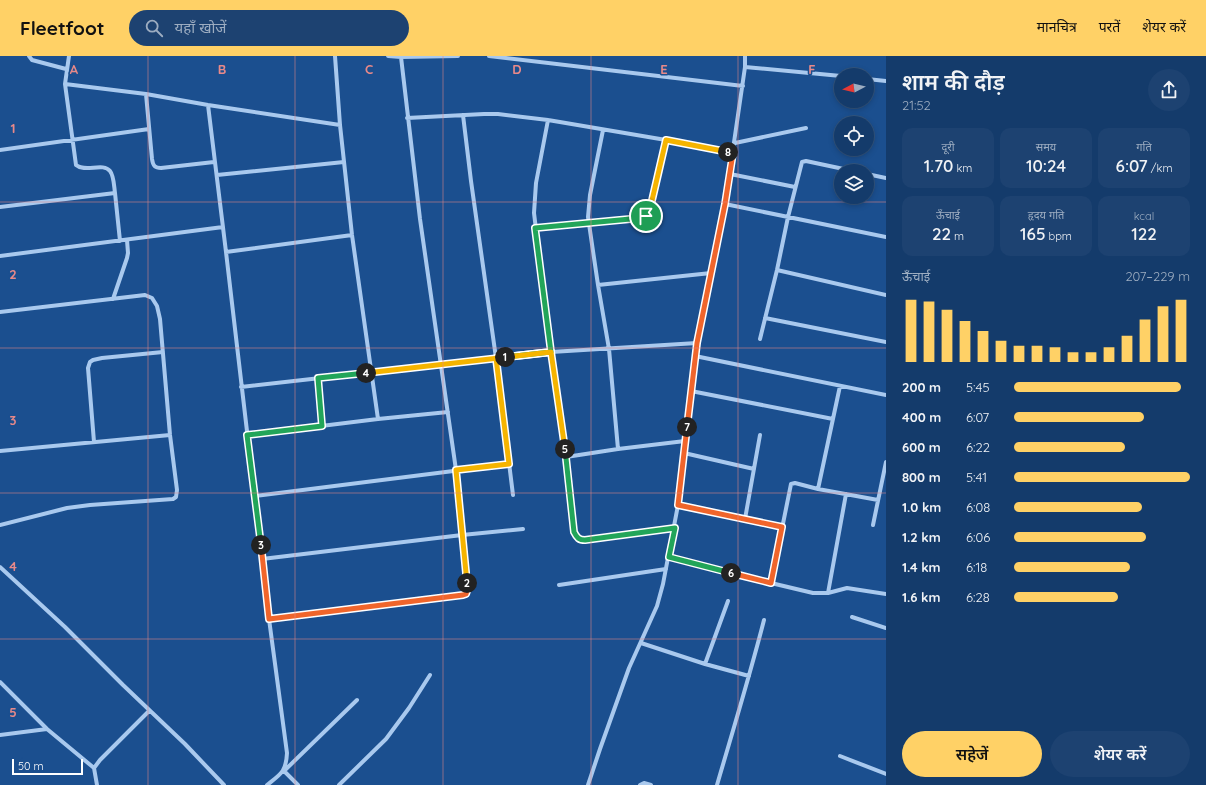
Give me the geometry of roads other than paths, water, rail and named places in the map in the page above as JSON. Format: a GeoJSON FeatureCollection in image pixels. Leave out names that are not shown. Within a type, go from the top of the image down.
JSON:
{"type":"FeatureCollection","features":[{"type":"Feature","properties":{"kind":"street"},"geometry":{"type":"LineString","coordinates":[[29,56],[32,60],[66,69]]}},
{"type":"Feature","properties":{"kind":"street"},"geometry":{"type":"LineString","coordinates":[[69,56],[65,84],[76,165],[79,168],[106,168],[110,170],[115,193],[120,240]]}},
{"type":"Feature","properties":{"kind":"street"},"geometry":{"type":"LineString","coordinates":[[335,56],[340,124],[352,236],[378,419]]}},
{"type":"Feature","properties":{"kind":"street"},"geometry":{"type":"LineString","coordinates":[[388,56],[401,58],[458,56]]}},
{"type":"Feature","properties":{"kind":"street"},"geometry":{"type":"LineString","coordinates":[[489,56],[743,86]]}},
{"type":"Feature","properties":{"kind":"street"},"geometry":{"type":"LineString","coordinates":[[588,785],[629,668],[657,606],[669,557],[678,505],[695,356],[730,174],[743,86],[745,56]]}},
{"type":"Feature","properties":{"kind":"street"},"geometry":{"type":"LineString","coordinates":[[269,619],[466,594],[467,591],[456,470],[420,219],[401,58]]}},
{"type":"Feature","properties":{"kind":"street"},"geometry":{"type":"LineString","coordinates":[[745,67],[834,75]]}},
{"type":"Feature","properties":{"kind":"street"},"geometry":{"type":"LineString","coordinates":[[874,80],[886,81]]}},
{"type":"Feature","properties":{"kind":"street"},"geometry":{"type":"LineString","coordinates":[[65,84],[146,94],[208,105],[340,124]]}},
{"type":"Feature","properties":{"kind":"street"},"geometry":{"type":"LineString","coordinates":[[146,94],[153,165],[156,168],[162,168],[214,162]]}},
{"type":"Feature","properties":{"kind":"street"},"geometry":{"type":"LineString","coordinates":[[208,105],[269,619],[287,753],[287,763],[284,771]]}},
{"type":"Feature","properties":{"kind":"street"},"geometry":{"type":"LineString","coordinates":[[407,118],[498,114],[548,120],[733,153]]}},
{"type":"Feature","properties":{"kind":"street"},"geometry":{"type":"LineString","coordinates":[[463,115],[513,495]]}},
{"type":"Feature","properties":{"kind":"street"},"geometry":{"type":"LineString","coordinates":[[548,120],[534,195],[534,213],[551,352],[566,457],[574,532],[576,538],[580,540],[675,528]]}},
{"type":"Feature","properties":{"kind":"street"},"geometry":{"type":"LineString","coordinates":[[735,143],[806,128]]}},
{"type":"Feature","properties":{"kind":"street"},"geometry":{"type":"LineString","coordinates":[[0,150],[149,129]]}},
{"type":"Feature","properties":{"kind":"street"},"geometry":{"type":"LineString","coordinates":[[603,130],[588,206],[589,224],[609,349],[618,448]]}},
{"type":"Feature","properties":{"kind":"street"},"geometry":{"type":"LineString","coordinates":[[535,228],[641,218],[649,213],[666,140]]}},
{"type":"Feature","properties":{"kind":"street"},"geometry":{"type":"LineString","coordinates":[[760,339],[802,162],[806,161],[834,167]]}},
{"type":"Feature","properties":{"kind":"street"},"geometry":{"type":"LineString","coordinates":[[216,175],[344,162]]}},
{"type":"Feature","properties":{"kind":"street"},"geometry":{"type":"LineString","coordinates":[[730,174],[795,187]]}},
{"type":"Feature","properties":{"kind":"street"},"geometry":{"type":"LineString","coordinates":[[874,175],[886,178]]}},
{"type":"Feature","properties":{"kind":"street"},"geometry":{"type":"LineString","coordinates":[[0,207],[115,193]]}},
{"type":"Feature","properties":{"kind":"street"},"geometry":{"type":"LineString","coordinates":[[725,204],[886,237]]}},
{"type":"Feature","properties":{"kind":"street"},"geometry":{"type":"LineString","coordinates":[[0,256],[223,227]]}},
{"type":"Feature","properties":{"kind":"street"},"geometry":{"type":"LineString","coordinates":[[226,252],[352,236]]}},
{"type":"Feature","properties":{"kind":"street"},"geometry":{"type":"LineString","coordinates":[[113,299],[128,258],[127,240]]}},
{"type":"Feature","properties":{"kind":"street"},"geometry":{"type":"LineString","coordinates":[[777,270],[886,296]]}},
{"type":"Feature","properties":{"kind":"street"},"geometry":{"type":"LineString","coordinates":[[598,285],[711,274]]}},
{"type":"Feature","properties":{"kind":"street"},"geometry":{"type":"LineString","coordinates":[[0,312],[145,295],[152,298],[157,306],[160,319],[170,435],[177,490],[176,496],[173,499],[67,508],[0,525]]}},
{"type":"Feature","properties":{"kind":"street"},"geometry":{"type":"LineString","coordinates":[[766,318],[886,342]]}},
{"type":"Feature","properties":{"kind":"street"},"geometry":{"type":"LineString","coordinates":[[241,387],[551,352],[697,343]]}},
{"type":"Feature","properties":{"kind":"street"},"geometry":{"type":"LineString","coordinates":[[94,442],[88,368],[90,362],[102,358],[163,352]]}},
{"type":"Feature","properties":{"kind":"street"},"geometry":{"type":"LineString","coordinates":[[695,356],[886,396]]}},
{"type":"Feature","properties":{"kind":"street"},"geometry":{"type":"LineString","coordinates":[[318,378],[322,426]]}},
{"type":"Feature","properties":{"kind":"street"},"geometry":{"type":"LineString","coordinates":[[818,489],[840,386]]}},
{"type":"Feature","properties":{"kind":"street"},"geometry":{"type":"LineString","coordinates":[[691,390],[833,419]]}},
{"type":"Feature","properties":{"kind":"street"},"geometry":{"type":"LineString","coordinates":[[247,435],[448,412]]}},
{"type":"Feature","properties":{"kind":"street"},"geometry":{"type":"LineString","coordinates":[[0,451],[170,435]]}},
{"type":"Feature","properties":{"kind":"street"},"geometry":{"type":"LineString","coordinates":[[745,520],[760,435]]}},
{"type":"Feature","properties":{"kind":"street"},"geometry":{"type":"LineString","coordinates":[[566,457],[618,448],[685,441]]}},
{"type":"Feature","properties":{"kind":"street"},"geometry":{"type":"LineString","coordinates":[[684,453],[754,469]]}},
{"type":"Feature","properties":{"kind":"street"},"geometry":{"type":"LineString","coordinates":[[873,526],[886,462]]}},
{"type":"Feature","properties":{"kind":"street"},"geometry":{"type":"LineString","coordinates":[[255,496],[509,464]]}},
{"type":"Feature","properties":{"kind":"street"},"geometry":{"type":"LineString","coordinates":[[771,583],[791,484],[795,483],[818,489],[878,500]]}},
{"type":"Feature","properties":{"kind":"street"},"geometry":{"type":"LineString","coordinates":[[828,593],[846,494]]}},
{"type":"Feature","properties":{"kind":"street"},"geometry":{"type":"LineString","coordinates":[[678,505],[782,527]]}},
{"type":"Feature","properties":{"kind":"street"},"geometry":{"type":"LineString","coordinates":[[262,559],[523,529]]}},
{"type":"Feature","properties":{"kind":"street"},"geometry":{"type":"LineString","coordinates":[[669,557],[814,593],[828,593],[847,588],[886,594]]}},
{"type":"Feature","properties":{"kind":"street"},"geometry":{"type":"LineString","coordinates":[[0,567],[65,627],[149,711],[185,744],[224,785]]}},
{"type":"Feature","properties":{"kind":"street"},"geometry":{"type":"LineString","coordinates":[[559,585],[666,569]]}},
{"type":"Feature","properties":{"kind":"street"},"geometry":{"type":"LineString","coordinates":[[705,664],[728,601]]}},
{"type":"Feature","properties":{"kind":"street"},"geometry":{"type":"LineString","coordinates":[[852,617],[886,628]]}},
{"type":"Feature","properties":{"kind":"street"},"geometry":{"type":"LineString","coordinates":[[717,785],[750,676],[764,620]]}},
{"type":"Feature","properties":{"kind":"street"},"geometry":{"type":"LineString","coordinates":[[641,643],[705,664],[750,676]]}},
{"type":"Feature","properties":{"kind":"street"},"geometry":{"type":"LineString","coordinates":[[339,785],[386,739],[409,708],[430,675]]}},
{"type":"Feature","properties":{"kind":"street"},"geometry":{"type":"LineString","coordinates":[[0,682],[47,729],[94,768]]}},
{"type":"Feature","properties":{"kind":"street"},"geometry":{"type":"LineString","coordinates":[[267,785],[278,777],[357,700]]}},
{"type":"Feature","properties":{"kind":"street"},"geometry":{"type":"LineString","coordinates":[[96,785],[94,768],[100,760],[149,711]]}},
{"type":"Feature","properties":{"kind":"street"},"geometry":{"type":"LineString","coordinates":[[0,735],[47,729]]}},
{"type":"Feature","properties":{"kind":"street"},"geometry":{"type":"LineString","coordinates":[[840,756],[886,774]]}},
{"type":"Feature","properties":{"kind":"street"},"geometry":{"type":"LineString","coordinates":[[284,771],[298,785]]}},
{"type":"Feature","properties":{"kind":"street"},"geometry":{"type":"LineString","coordinates":[[640,785],[644,783],[651,785]]}}]}
